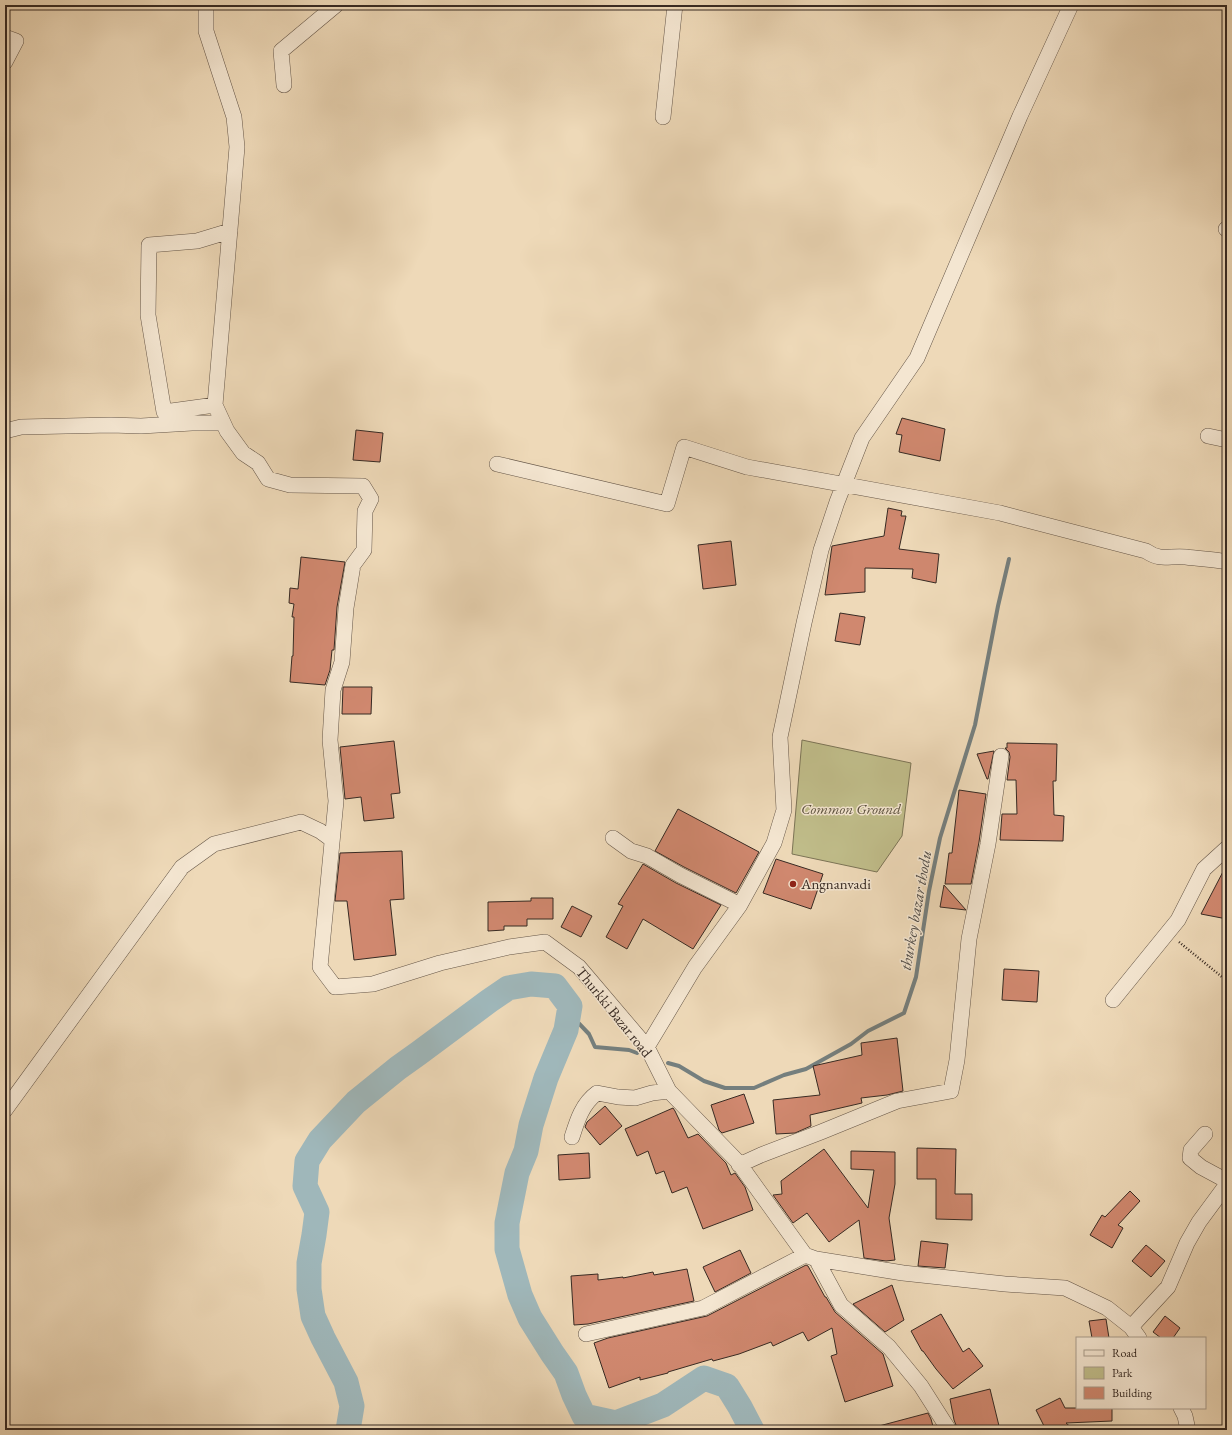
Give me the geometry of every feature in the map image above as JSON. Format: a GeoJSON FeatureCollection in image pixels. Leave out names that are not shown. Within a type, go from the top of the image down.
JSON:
{"type":"FeatureCollection","features":[{"type":"Feature","properties":{"kind":"street"},"geometry":{"type":"LineString","coordinates":[[5,1110],[182,867],[214,844],[301,822],[320,831],[331,839],[336,801],[330,740],[333,690],[342,662],[346,608],[353,565],[364,550],[365,511],[371,499],[363,486],[290,484],[268,479],[258,463],[244,453],[223,423],[215,405],[237,147],[234,117],[206,31],[206,5]]}},
{"type":"Feature","properties":{"kind":"street"},"geometry":{"type":"LineString","coordinates":[[284,85],[281,51],[336,5]]}},
{"type":"Feature","properties":{"kind":"street"},"geometry":{"type":"LineString","coordinates":[[663,117],[675,5]]}},
{"type":"Feature","properties":{"kind":"street"},"geometry":{"type":"LineString","coordinates":[[647,1047],[695,967],[740,905],[774,843],[784,810],[780,737],[821,550],[844,483],[862,438],[917,358],[1020,116],[1071,5]]}},
{"type":"Feature","properties":{"kind":"street"},"geometry":{"type":"LineString","coordinates":[[5,37],[16,41],[5,62]]}},
{"type":"Feature","properties":{"kind":"street"},"geometry":{"type":"LineString","coordinates":[[215,405],[164,412],[148,315],[149,244],[197,241],[230,231]]}},
{"type":"Feature","properties":{"kind":"street"},"geometry":{"type":"LineString","coordinates":[[5,431],[21,427],[111,424],[141,426],[223,423]]}},
{"type":"Feature","properties":{"kind":"street"},"geometry":{"type":"LineString","coordinates":[[1208,436],[1227,440]]}},
{"type":"Feature","properties":{"kind":"street"},"geometry":{"type":"LineString","coordinates":[[497,464],[667,504],[684,447],[748,467],[844,483],[1000,513],[1146,551],[1156,557],[1185,557],[1227,562]]}},
{"type":"Feature","properties":{"kind":"street"},"geometry":{"type":"LineString","coordinates":[[739,1165],[897,1101],[950,1091],[957,1060],[969,939],[988,844],[1001,756]]}},
{"type":"Feature","properties":{"kind":"street"},"geometry":{"type":"LineString","coordinates":[[613,838],[631,851],[647,856],[680,875],[740,905]]}},
{"type":"Feature","properties":{"kind":"street","name":"Thurkki Bazar road"},"geometry":{"type":"LineString","coordinates":[[331,839],[320,967],[335,987],[373,984],[440,963],[509,947],[545,942],[579,967],[647,1047],[669,1091],[739,1165],[811,1257],[841,1305],[889,1347],[921,1386],[949,1430]]}},
{"type":"Feature","properties":{"kind":"street"},"geometry":{"type":"LineString","coordinates":[[1113,1000],[1178,920],[1204,869],[1227,848]]}},
{"type":"Feature","properties":{"kind":"street"},"geometry":{"type":"LineString","coordinates":[[572,1137],[580,1112],[591,1097],[596,1093],[635,1098],[652,1093],[669,1091]]}},
{"type":"Feature","properties":{"kind":"street"},"geometry":{"type":"LineString","coordinates":[[586,1334],[703,1308],[811,1257],[903,1273],[1005,1284],[1065,1288],[1107,1308],[1135,1333],[1168,1287],[1198,1222],[1227,1183],[1201,1167],[1190,1158],[1190,1150],[1205,1134]]}},
{"type":"Feature","properties":{"kind":"street"},"geometry":{"type":"LineString","coordinates":[[1182,1409],[1185,1416],[1188,1430]]}},
{"type":"Feature","properties":{"kind":"path"},"geometry":{"type":"LineString","coordinates":[[1167,933],[1227,981]]}},
{"type":"Feature","properties":{"kind":"green space","name":"Common Ground"},"geometry":{"type":"Polygon","coordinates":[[[802,740],[911,763],[902,836],[877,872],[792,854],[802,740]]]}},
{"type":"Feature","properties":{"kind":"building"},"geometry":{"type":"Polygon","coordinates":[[[902,418],[945,429],[940,461],[899,452],[902,435],[896,434],[902,418]]]}},
{"type":"Feature","properties":{"kind":"building"},"geometry":{"type":"Polygon","coordinates":[[[356,430],[383,433],[380,462],[353,460],[356,430]]]}},
{"type":"Feature","properties":{"kind":"building"},"geometry":{"type":"Polygon","coordinates":[[[888,508],[902,511],[901,516],[906,516],[899,549],[939,554],[936,583],[912,578],[913,569],[865,568],[865,592],[825,595],[832,546],[884,536],[888,508]]]}},
{"type":"Feature","properties":{"kind":"building"},"geometry":{"type":"Polygon","coordinates":[[[731,541],[736,585],[703,589],[698,545],[731,541]]]}},
{"type":"Feature","properties":{"kind":"building"},"geometry":{"type":"Polygon","coordinates":[[[301,557],[345,562],[337,607],[334,650],[332,650],[330,670],[325,685],[290,682],[293,656],[294,617],[292,617],[294,604],[289,603],[290,588],[298,589],[301,557]]]}},
{"type":"Feature","properties":{"kind":"building"},"geometry":{"type":"Polygon","coordinates":[[[840,613],[865,617],[860,645],[835,641],[840,613]]]}},
{"type":"Feature","properties":{"kind":"building"},"geometry":{"type":"Polygon","coordinates":[[[343,687],[372,687],[371,714],[342,714],[343,687]]]}},
{"type":"Feature","properties":{"kind":"building"},"geometry":{"type":"Polygon","coordinates":[[[394,741],[400,793],[391,794],[394,818],[364,821],[361,797],[345,799],[340,747],[394,741]]]}},
{"type":"Feature","properties":{"kind":"building"},"geometry":{"type":"Polygon","coordinates":[[[1007,743],[1057,744],[1056,781],[1053,781],[1054,815],[1064,816],[1063,841],[1000,840],[1002,814],[1017,814],[1016,780],[1007,780],[1010,757],[1009,752],[1005,748],[1007,748],[1007,743]]]}},
{"type":"Feature","properties":{"kind":"building"},"geometry":{"type":"Polygon","coordinates":[[[994,751],[988,779],[987,779],[977,754],[994,751]]]}},
{"type":"Feature","properties":{"kind":"building"},"geometry":{"type":"Polygon","coordinates":[[[959,790],[986,794],[979,842],[971,884],[945,884],[949,853],[952,853],[959,790]]]}},
{"type":"Feature","properties":{"kind":"building"},"geometry":{"type":"Polygon","coordinates":[[[678,809],[759,852],[736,893],[655,851],[678,809]]]}},
{"type":"Feature","properties":{"kind":"building"},"geometry":{"type":"Polygon","coordinates":[[[402,851],[404,899],[390,900],[396,955],[354,960],[347,901],[335,901],[340,853],[402,851]]]}},
{"type":"Feature","properties":{"kind":"building","name":"Angnanvadi"},"geometry":{"type":"Polygon","coordinates":[[[776,859],[823,874],[811,909],[763,893],[776,859]]]}},
{"type":"Feature","properties":{"kind":"building"},"geometry":{"type":"Polygon","coordinates":[[[643,864],[676,883],[721,905],[693,949],[643,919],[627,949],[606,937],[623,906],[618,904],[643,864]]]}},
{"type":"Feature","properties":{"kind":"building"},"geometry":{"type":"Polygon","coordinates":[[[1227,864],[1227,919],[1201,914],[1227,864]]]}},
{"type":"Feature","properties":{"kind":"building"},"geometry":{"type":"Polygon","coordinates":[[[944,885],[966,910],[940,907],[944,885]]]}},
{"type":"Feature","properties":{"kind":"building"},"geometry":{"type":"Polygon","coordinates":[[[531,898],[553,898],[553,919],[527,919],[527,926],[504,926],[504,930],[488,931],[488,902],[531,901],[531,898]]]}},
{"type":"Feature","properties":{"kind":"building"},"geometry":{"type":"Polygon","coordinates":[[[572,906],[592,916],[581,937],[561,927],[572,906]]]}},
{"type":"Feature","properties":{"kind":"building"},"geometry":{"type":"Polygon","coordinates":[[[1004,969],[1039,971],[1037,1002],[1002,1000],[1004,969]]]}},
{"type":"Feature","properties":{"kind":"building"},"geometry":{"type":"Polygon","coordinates":[[[897,1038],[903,1091],[887,1095],[861,1098],[862,1103],[810,1115],[811,1126],[795,1133],[776,1134],[773,1100],[820,1095],[813,1066],[862,1055],[861,1043],[897,1038]]]}},
{"type":"Feature","properties":{"kind":"building"},"geometry":{"type":"Polygon","coordinates":[[[744,1094],[754,1123],[722,1133],[719,1130],[711,1105],[744,1094]]]}},
{"type":"Feature","properties":{"kind":"building"},"geometry":{"type":"Polygon","coordinates":[[[605,1106],[622,1126],[600,1145],[585,1127],[587,1122],[605,1106]]]}},
{"type":"Feature","properties":{"kind":"building"},"geometry":{"type":"Polygon","coordinates":[[[673,1108],[688,1138],[698,1134],[726,1163],[731,1175],[735,1173],[745,1187],[753,1210],[703,1229],[687,1187],[672,1193],[664,1171],[656,1174],[648,1151],[637,1156],[625,1129],[673,1108]]]}},
{"type":"Feature","properties":{"kind":"building"},"geometry":{"type":"Polygon","coordinates":[[[917,1148],[956,1149],[955,1194],[972,1194],[972,1220],[936,1219],[936,1179],[917,1179],[917,1148]]]}},
{"type":"Feature","properties":{"kind":"building"},"geometry":{"type":"Polygon","coordinates":[[[824,1149],[868,1208],[874,1170],[851,1169],[851,1151],[895,1152],[895,1184],[889,1218],[895,1260],[886,1261],[864,1258],[859,1220],[829,1242],[807,1213],[793,1223],[773,1195],[782,1194],[781,1181],[824,1149]]]}},
{"type":"Feature","properties":{"kind":"building"},"geometry":{"type":"Polygon","coordinates":[[[589,1153],[590,1178],[559,1180],[558,1155],[589,1153]]]}},
{"type":"Feature","properties":{"kind":"building"},"geometry":{"type":"Polygon","coordinates":[[[1130,1191],[1140,1201],[1118,1225],[1123,1228],[1112,1248],[1090,1235],[1102,1215],[1105,1217],[1130,1191]]]}},
{"type":"Feature","properties":{"kind":"building"},"geometry":{"type":"Polygon","coordinates":[[[921,1241],[948,1244],[945,1268],[918,1266],[921,1241]]]}},
{"type":"Feature","properties":{"kind":"building"},"geometry":{"type":"Polygon","coordinates":[[[1146,1245],[1165,1261],[1151,1277],[1132,1261],[1146,1245]]]}},
{"type":"Feature","properties":{"kind":"building"},"geometry":{"type":"Polygon","coordinates":[[[740,1250],[751,1273],[715,1292],[703,1267],[740,1250]]]}},
{"type":"Feature","properties":{"kind":"building"},"geometry":{"type":"Polygon","coordinates":[[[806,1265],[835,1312],[883,1354],[893,1386],[845,1402],[831,1356],[837,1354],[832,1328],[808,1341],[803,1332],[773,1346],[771,1342],[739,1354],[713,1361],[712,1359],[640,1380],[640,1377],[609,1388],[594,1343],[608,1338],[707,1316],[806,1265]]]}},
{"type":"Feature","properties":{"kind":"building"},"geometry":{"type":"Polygon","coordinates":[[[687,1269],[694,1301],[588,1324],[574,1325],[571,1276],[598,1274],[598,1280],[623,1278],[653,1272],[654,1275],[687,1269]]]}},
{"type":"Feature","properties":{"kind":"building"},"geometry":{"type":"Polygon","coordinates":[[[892,1285],[904,1320],[885,1332],[853,1304],[892,1285]]]}},
{"type":"Feature","properties":{"kind":"building"},"geometry":{"type":"Polygon","coordinates":[[[941,1314],[963,1352],[969,1348],[983,1366],[953,1389],[922,1351],[911,1331],[941,1314]]]}},
{"type":"Feature","properties":{"kind":"building"},"geometry":{"type":"Polygon","coordinates":[[[1165,1316],[1180,1328],[1174,1337],[1160,1337],[1153,1332],[1165,1316]]]}},
{"type":"Feature","properties":{"kind":"building"},"geometry":{"type":"Polygon","coordinates":[[[1106,1319],[1109,1337],[1092,1337],[1089,1321],[1106,1319]]]}},
{"type":"Feature","properties":{"kind":"building"},"geometry":{"type":"Polygon","coordinates":[[[990,1389],[1000,1430],[958,1430],[954,1420],[950,1399],[990,1389]]]}},
{"type":"Feature","properties":{"kind":"building"},"geometry":{"type":"Polygon","coordinates":[[[1060,1398],[1065,1408],[1112,1409],[1112,1421],[1066,1423],[1074,1430],[1046,1430],[1036,1410],[1060,1398]]]}},
{"type":"Feature","properties":{"kind":"building"},"geometry":{"type":"Polygon","coordinates":[[[928,1413],[934,1430],[879,1430],[879,1426],[928,1413]]]}},
{"type":"Feature","properties":{"kind":"waterway","name":"thurkey bazar thodu"},"geometry":{"type":"LineString","coordinates":[[668,1063],[679,1066],[704,1081],[725,1088],[754,1088],[784,1075],[806,1069],[851,1044],[868,1031],[904,1013],[916,977],[929,891],[940,838],[975,725],[998,606],[1009,559]]}},
{"type":"Feature","properties":{"kind":"waterway"},"geometry":{"type":"LineString","coordinates":[[348,1430],[352,1406],[346,1382],[313,1316],[309,1289],[309,1263],[317,1212],[305,1186],[307,1161],[320,1140],[356,1102],[398,1068],[508,988],[531,984],[555,986],[570,1006],[566,1030],[546,1078],[531,1125],[526,1151],[517,1173],[507,1223],[507,1249],[520,1295],[530,1318],[566,1373],[584,1416],[616,1423],[663,1405],[704,1378],[727,1386],[752,1430]]}},
{"type":"Feature","properties":{"kind":"waterway","name":"thurkey bazar thodu"},"geometry":{"type":"LineString","coordinates":[[569,1013],[589,1034],[595,1047],[629,1050],[637,1053]]}},
{"type":"Feature","properties":{"kind":"place","name":"Angnanvadi"},"geometry":{"type":"Point","coordinates":[793,884]}}]}
